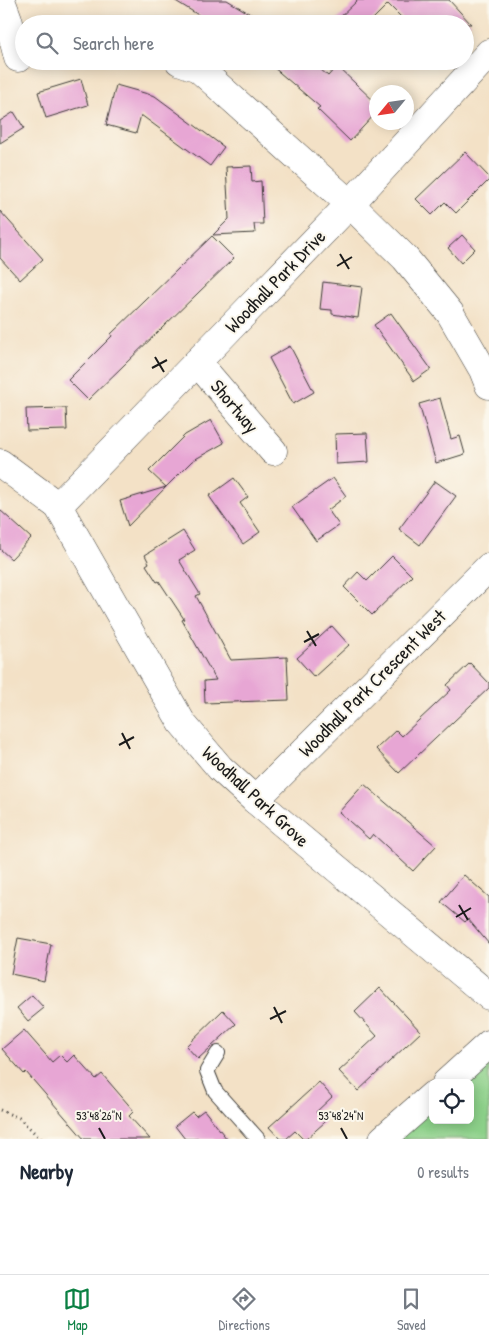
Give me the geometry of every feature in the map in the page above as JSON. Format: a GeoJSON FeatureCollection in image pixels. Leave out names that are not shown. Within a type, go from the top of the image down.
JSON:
{"type":"FeatureCollection","features":[{"type":"Feature","properties":{"kind":"street"},"geometry":{"type":"LineString","coordinates":[[1,0],[8,19],[14,61]]}},
{"type":"Feature","properties":{"kind":"street","name":"Woodhall Park Drive"},"geometry":{"type":"LineString","coordinates":[[58,506],[350,204],[489,54]]}},
{"type":"Feature","properties":{"kind":"street"},"geometry":{"type":"LineString","coordinates":[[200,70],[350,204],[405,258],[450,313],[483,370],[489,385]]}},
{"type":"Feature","properties":{"kind":"street","name":"Shortway"},"geometry":{"type":"LineString","coordinates":[[197,362],[273,451]]}},
{"type":"Feature","properties":{"kind":"street","name":"Woodhall Park Grove"},"geometry":{"type":"LineString","coordinates":[[0,462],[58,506],[182,723],[220,768],[255,800],[489,996]]}},
{"type":"Feature","properties":{"kind":"street","name":"Woodhall Park Crescent West"},"geometry":{"type":"LineString","coordinates":[[255,800],[489,567]]}},
{"type":"Feature","properties":{"kind":"street"},"geometry":{"type":"LineString","coordinates":[[450,1079],[489,1044]]}},
{"type":"Feature","properties":{"kind":"street"},"geometry":{"type":"LineString","coordinates":[[383,1139],[429,1098]]}},
{"type":"Feature","properties":{"kind":"lane"},"geometry":{"type":"LineString","coordinates":[[218,1053],[207,1071],[215,1091],[258,1139]]}},
{"type":"Feature","properties":{"kind":"path"},"geometry":{"type":"LineString","coordinates":[[0,1110],[18,1118],[41,1139]]}},
{"type":"Feature","properties":{"kind":"green space"},"geometry":{"type":"Polygon","coordinates":[[[489,1044],[489,1139],[383,1139],[429,1099],[429,1124],[474,1124],[474,1079],[450,1079],[489,1044]]]}},
{"type":"Feature","properties":{"kind":"building"},"geometry":{"type":"Polygon","coordinates":[[[174,0],[227,0],[252,15],[198,15],[174,0]]]}},
{"type":"Feature","properties":{"kind":"building"},"geometry":{"type":"Polygon","coordinates":[[[358,0],[449,0],[463,15],[399,15],[388,4],[377,15],[342,15],[358,0]]]}},
{"type":"Feature","properties":{"kind":"building"},"geometry":{"type":"Polygon","coordinates":[[[277,70],[321,70],[328,76],[333,70],[341,70],[369,96],[369,121],[350,141],[317,109],[320,107],[277,70]]]}},
{"type":"Feature","properties":{"kind":"building"},"geometry":{"type":"Polygon","coordinates":[[[81,79],[88,105],[46,118],[38,92],[81,79]]]}},
{"type":"Feature","properties":{"kind":"building"},"geometry":{"type":"Polygon","coordinates":[[[116,85],[155,96],[224,147],[210,166],[141,115],[136,133],[106,125],[116,85]]]}},
{"type":"Feature","properties":{"kind":"building"},"geometry":{"type":"Polygon","coordinates":[[[14,112],[24,128],[0,143],[0,121],[14,112]]]}},
{"type":"Feature","properties":{"kind":"building"},"geometry":{"type":"Polygon","coordinates":[[[465,152],[489,177],[489,180],[456,213],[445,202],[432,215],[416,199],[465,152]]]}},
{"type":"Feature","properties":{"kind":"building"},"geometry":{"type":"Polygon","coordinates":[[[251,166],[252,182],[261,181],[263,224],[254,224],[255,233],[213,235],[229,219],[226,167],[251,166]]]}},
{"type":"Feature","properties":{"kind":"building"},"geometry":{"type":"Polygon","coordinates":[[[0,211],[43,259],[20,280],[0,258],[0,211]]]}},
{"type":"Feature","properties":{"kind":"building"},"geometry":{"type":"Polygon","coordinates":[[[462,235],[475,249],[461,263],[448,248],[462,235]]]}},
{"type":"Feature","properties":{"kind":"building"},"geometry":{"type":"Polygon","coordinates":[[[212,236],[234,258],[88,400],[68,380],[112,336],[111,334],[212,236]]]}},
{"type":"Feature","properties":{"kind":"building"},"geometry":{"type":"Polygon","coordinates":[[[323,282],[362,287],[358,318],[332,314],[332,310],[320,309],[323,282]]]}},
{"type":"Feature","properties":{"kind":"building"},"geometry":{"type":"Polygon","coordinates":[[[391,313],[431,369],[414,381],[374,325],[391,313]]]}},
{"type":"Feature","properties":{"kind":"building"},"geometry":{"type":"Polygon","coordinates":[[[290,346],[314,392],[293,404],[269,358],[290,346]]]}},
{"type":"Feature","properties":{"kind":"building"},"geometry":{"type":"Polygon","coordinates":[[[440,398],[451,439],[460,436],[465,454],[436,463],[419,404],[440,398]]]}},
{"type":"Feature","properties":{"kind":"building"},"geometry":{"type":"Polygon","coordinates":[[[66,408],[67,430],[27,431],[26,409],[66,408]]]}},
{"type":"Feature","properties":{"kind":"building"},"geometry":{"type":"Polygon","coordinates":[[[211,420],[224,443],[192,461],[166,487],[149,471],[185,435],[211,420]]]}},
{"type":"Feature","properties":{"kind":"building"},"geometry":{"type":"Polygon","coordinates":[[[367,433],[369,462],[336,464],[335,434],[367,433]]]}},
{"type":"Feature","properties":{"kind":"building"},"geometry":{"type":"Polygon","coordinates":[[[234,478],[248,497],[240,503],[260,532],[243,544],[209,496],[234,478]]]}},
{"type":"Feature","properties":{"kind":"building"},"geometry":{"type":"Polygon","coordinates":[[[333,478],[346,496],[328,510],[339,525],[316,541],[292,507],[333,478]]]}},
{"type":"Feature","properties":{"kind":"building"},"geometry":{"type":"Polygon","coordinates":[[[435,481],[456,496],[420,545],[399,529],[435,481]]]}},
{"type":"Feature","properties":{"kind":"building"},"geometry":{"type":"Polygon","coordinates":[[[166,487],[128,526],[120,501],[166,487]]]}},
{"type":"Feature","properties":{"kind":"building"},"geometry":{"type":"Polygon","coordinates":[[[0,510],[31,538],[11,559],[0,549],[0,510]]]}},
{"type":"Feature","properties":{"kind":"building"},"geometry":{"type":"Polygon","coordinates":[[[183,531],[195,550],[179,560],[200,594],[196,596],[231,660],[287,657],[289,700],[205,703],[204,681],[216,680],[182,620],[184,619],[146,565],[149,563],[145,555],[183,531]]]}},
{"type":"Feature","properties":{"kind":"building"},"geometry":{"type":"Polygon","coordinates":[[[392,556],[412,576],[372,615],[344,587],[358,572],[367,581],[392,556]]]}},
{"type":"Feature","properties":{"kind":"building"},"geometry":{"type":"Polygon","coordinates":[[[332,626],[349,645],[314,677],[297,658],[332,626]]]}},
{"type":"Feature","properties":{"kind":"building"},"geometry":{"type":"Polygon","coordinates":[[[470,663],[489,683],[489,688],[399,773],[376,749],[396,730],[402,736],[451,690],[447,685],[470,663]]]}},
{"type":"Feature","properties":{"kind":"building"},"geometry":{"type":"Polygon","coordinates":[[[364,784],[436,846],[413,871],[373,834],[369,839],[339,812],[364,784]]]}},
{"type":"Feature","properties":{"kind":"building"},"geometry":{"type":"Polygon","coordinates":[[[464,875],[489,897],[489,944],[468,919],[465,922],[441,902],[464,875]]]}},
{"type":"Feature","properties":{"kind":"building"},"geometry":{"type":"Polygon","coordinates":[[[18,938],[51,944],[44,981],[11,974],[18,938]]]}},
{"type":"Feature","properties":{"kind":"building"},"geometry":{"type":"Polygon","coordinates":[[[380,988],[421,1032],[358,1091],[339,1071],[377,1036],[355,1012],[380,988]]]}},
{"type":"Feature","properties":{"kind":"building"},"geometry":{"type":"Polygon","coordinates":[[[32,995],[44,1008],[28,1021],[17,1008],[32,995]]]}},
{"type":"Feature","properties":{"kind":"building"},"geometry":{"type":"Polygon","coordinates":[[[223,1010],[236,1024],[198,1059],[186,1046],[223,1010]]]}},
{"type":"Feature","properties":{"kind":"building"},"geometry":{"type":"Polygon","coordinates":[[[24,1030],[52,1062],[60,1055],[67,1062],[74,1055],[96,1079],[102,1074],[134,1111],[129,1116],[150,1139],[84,1139],[26,1072],[24,1074],[2,1049],[24,1030]]]}},
{"type":"Feature","properties":{"kind":"building"},"geometry":{"type":"Polygon","coordinates":[[[319,1082],[332,1097],[316,1112],[325,1122],[306,1139],[303,1139],[295,1131],[286,1139],[280,1139],[269,1127],[319,1082]]]}},
{"type":"Feature","properties":{"kind":"building"},"geometry":{"type":"Polygon","coordinates":[[[204,1110],[227,1139],[185,1139],[175,1126],[192,1112],[196,1116],[204,1110]]]}}]}
